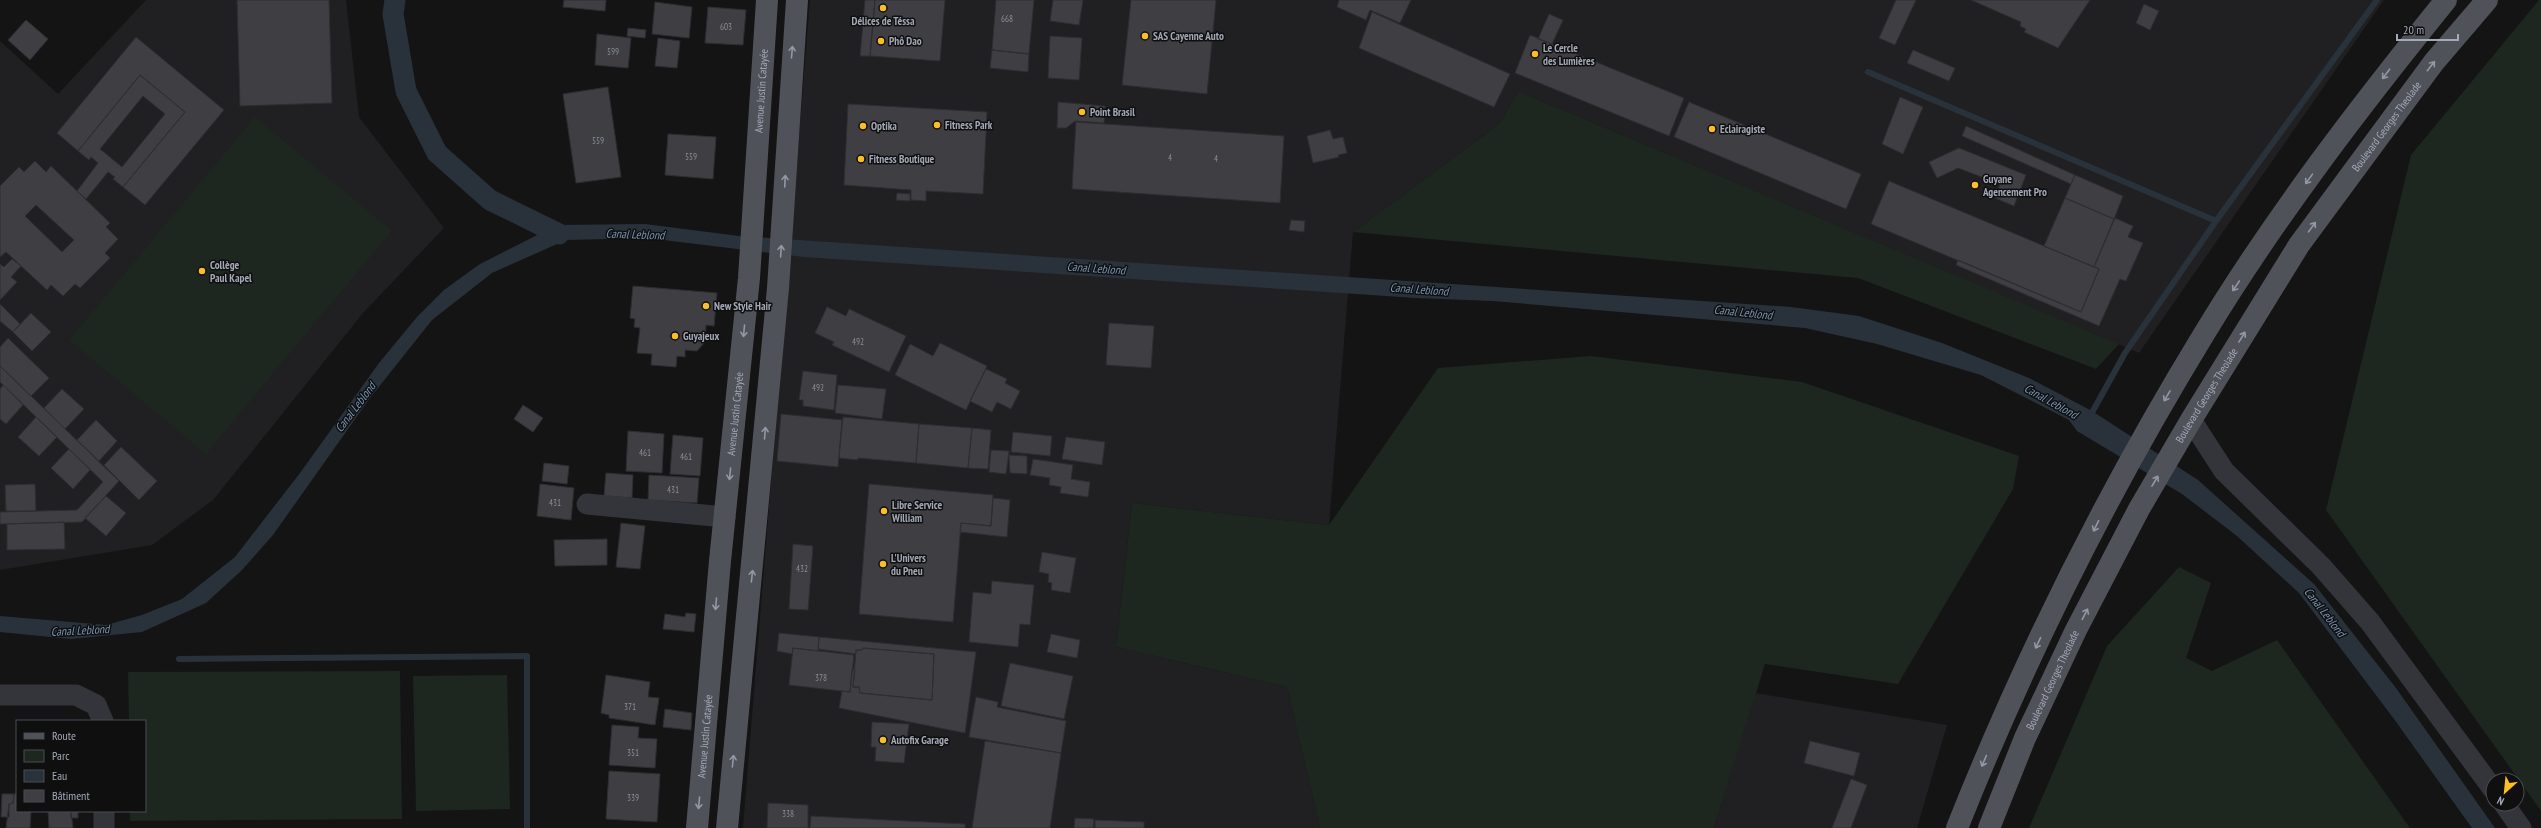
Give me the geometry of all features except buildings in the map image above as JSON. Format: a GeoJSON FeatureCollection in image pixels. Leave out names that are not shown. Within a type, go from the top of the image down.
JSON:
{"type":"FeatureCollection","features":[{"type":"Feature","properties":{"kind":"main road","name":"Avenue Justin Catayée"},"geometry":{"type":"LineString","coordinates":[[697,828],[748,278],[767,0]]}},
{"type":"Feature","properties":{"kind":"main road"},"geometry":{"type":"LineString","coordinates":[[727,828],[778,281],[797,0]]}},
{"type":"Feature","properties":{"kind":"main road"},"geometry":{"type":"LineString","coordinates":[[1957,828],[2012,695],[2113,491],[2204,332],[2277,224],[2359,110],[2446,0]]}},
{"type":"Feature","properties":{"kind":"main road","name":"Boulevard Georges Theolade"},"geometry":{"type":"LineString","coordinates":[[1989,828],[2029,731],[2076,630],[2139,509],[2191,420],[2299,245],[2434,62],[2487,0]]}},
{"type":"Feature","properties":{"kind":"street"},"geometry":{"type":"LineString","coordinates":[[2191,420],[2224,471],[2321,566],[2370,622],[2485,779]]}},
{"type":"Feature","properties":{"kind":"street"},"geometry":{"type":"LineString","coordinates":[[587,504],[725,517]]}},
{"type":"Feature","properties":{"kind":"street"},"geometry":{"type":"LineString","coordinates":[[0,695],[76,695],[100,713]]}},
{"type":"Feature","properties":{"kind":"street"},"geometry":{"type":"LineString","coordinates":[[104,812],[104,828]]}},
{"type":"Feature","properties":{"kind":"street"},"geometry":{"type":"LineString","coordinates":[[2510,812],[2521,828]]}},
{"type":"Feature","properties":{"kind":"shaded area","name":"Collège Paul Kapel"},"geometry":{"type":"Polygon","coordinates":[[[146,0],[346,0],[359,117],[444,228],[363,313],[213,500],[152,545],[0,570],[0,41],[58,94],[146,0]]]}},
{"type":"Feature","properties":{"kind":"shaded area"},"geometry":{"type":"Polygon","coordinates":[[[810,0],[2384,0],[2139,353],[1518,91],[1499,124],[1353,232],[1329,525],[1132,503],[1116,647],[1287,687],[1320,828],[743,828],[810,0]]]}},
{"type":"Feature","properties":{"kind":"shaded area"},"geometry":{"type":"Polygon","coordinates":[[[1755,693],[1947,725],[1917,828],[1714,828],[1755,693]]]}},
{"type":"Feature","properties":{"kind":"green space"},"geometry":{"type":"Polygon","coordinates":[[[2539,0],[2541,0],[2541,811],[2525,789],[2525,772],[2513,772],[2326,510],[2411,155],[2539,0]]]}},
{"type":"Feature","properties":{"kind":"green space"},"geometry":{"type":"Polygon","coordinates":[[[1518,91],[2119,344],[2096,369],[1858,278],[1353,232],[1499,124],[1518,91]]]}},
{"type":"Feature","properties":{"kind":"green space"},"geometry":{"type":"Polygon","coordinates":[[[255,117],[392,231],[206,454],[69,340],[255,117]]]}},
{"type":"Feature","properties":{"kind":"green space"},"geometry":{"type":"Polygon","coordinates":[[[1591,356],[1802,382],[2019,456],[2013,489],[1898,684],[1765,664],[1714,828],[1320,828],[1287,687],[1116,647],[1132,503],[1329,525],[1438,368],[1591,356]]]}},
{"type":"Feature","properties":{"kind":"green space"},"geometry":{"type":"Polygon","coordinates":[[[2179,567],[2211,583],[2186,658],[2212,671],[2277,640],[2410,828],[2029,828],[2107,646],[2179,567]]]}},
{"type":"Feature","properties":{"kind":"green space"},"geometry":{"type":"Polygon","coordinates":[[[400,671],[402,819],[130,821],[130,812],[146,812],[146,720],[129,720],[128,672],[400,671]]]}},
{"type":"Feature","properties":{"kind":"green space"},"geometry":{"type":"Polygon","coordinates":[[[507,675],[510,809],[416,811],[413,676],[507,675]]]}},
{"type":"Feature","properties":{"kind":"water","name":"Canal Leblond"},"geometry":{"type":"Polygon","coordinates":[[[645,224],[739,236],[1791,307],[1859,316],[1942,343],[2029,378],[2092,411],[2198,480],[2314,584],[2396,688],[2495,828],[2472,828],[2394,719],[2299,593],[2237,536],[2182,494],[2077,431],[2069,420],[1981,375],[1877,344],[1805,328],[1493,301],[1416,298],[804,257],[647,238],[566,240],[492,273],[432,320],[370,398],[273,535],[242,570],[206,603],[142,632],[71,639],[0,632],[0,616],[106,625],[142,615],[182,599],[235,557],[300,473],[379,363],[417,317],[444,290],[480,264],[557,225],[645,224]]]}},
{"type":"Feature","properties":{"kind":"waterway"},"geometry":{"type":"LineString","coordinates":[[395,0],[393,14],[406,91],[437,153],[490,200],[559,234]]}},
{"type":"Feature","properties":{"kind":"waterway"},"geometry":{"type":"LineString","coordinates":[[2089,418],[2125,353],[2216,221],[2377,0]]}},
{"type":"Feature","properties":{"kind":"waterway"},"geometry":{"type":"LineString","coordinates":[[1868,72],[2216,221]]}},
{"type":"Feature","properties":{"kind":"waterway"},"geometry":{"type":"LineString","coordinates":[[179,659],[527,656],[527,828]]}},
{"type":"Feature","properties":{"kind":"place","name":"Délices de Téssa"},"geometry":{"type":"Point","coordinates":[883,8]}},
{"type":"Feature","properties":{"kind":"place","name":"SAS Cayenne Auto"},"geometry":{"type":"Point","coordinates":[1145,36]}},
{"type":"Feature","properties":{"kind":"place","name":"Phô Dao"},"geometry":{"type":"Point","coordinates":[881,41]}},
{"type":"Feature","properties":{"kind":"place","name":"Le Cercle des Lumières"},"geometry":{"type":"Point","coordinates":[1535,54]}},
{"type":"Feature","properties":{"kind":"place","name":"Point Brasil"},"geometry":{"type":"Point","coordinates":[1082,112]}},
{"type":"Feature","properties":{"kind":"place","name":"Fitness Park"},"geometry":{"type":"Point","coordinates":[937,125]}},
{"type":"Feature","properties":{"kind":"place","name":"Optika"},"geometry":{"type":"Point","coordinates":[863,126]}},
{"type":"Feature","properties":{"kind":"place","name":"Eclairagiste"},"geometry":{"type":"Point","coordinates":[1712,129]}},
{"type":"Feature","properties":{"kind":"place","name":"Fitness Boutique"},"geometry":{"type":"Point","coordinates":[861,159]}},
{"type":"Feature","properties":{"kind":"place","name":"Guyane Agencement Pro"},"geometry":{"type":"Point","coordinates":[1975,185]}},
{"type":"Feature","properties":{"kind":"place","name":"Collège Paul Kapel"},"geometry":{"type":"Point","coordinates":[202,271]}},
{"type":"Feature","properties":{"kind":"place","name":"New Style Hair"},"geometry":{"type":"Point","coordinates":[706,306]}},
{"type":"Feature","properties":{"kind":"place","name":"Guyajeux"},"geometry":{"type":"Point","coordinates":[675,336]}},
{"type":"Feature","properties":{"kind":"place","name":"Libre Service William"},"geometry":{"type":"Point","coordinates":[884,511]}},
{"type":"Feature","properties":{"kind":"place","name":"L'Univers du Pneu"},"geometry":{"type":"Point","coordinates":[883,564]}},
{"type":"Feature","properties":{"kind":"place","name":"Autofix Garage"},"geometry":{"type":"Point","coordinates":[883,740]}}]}
